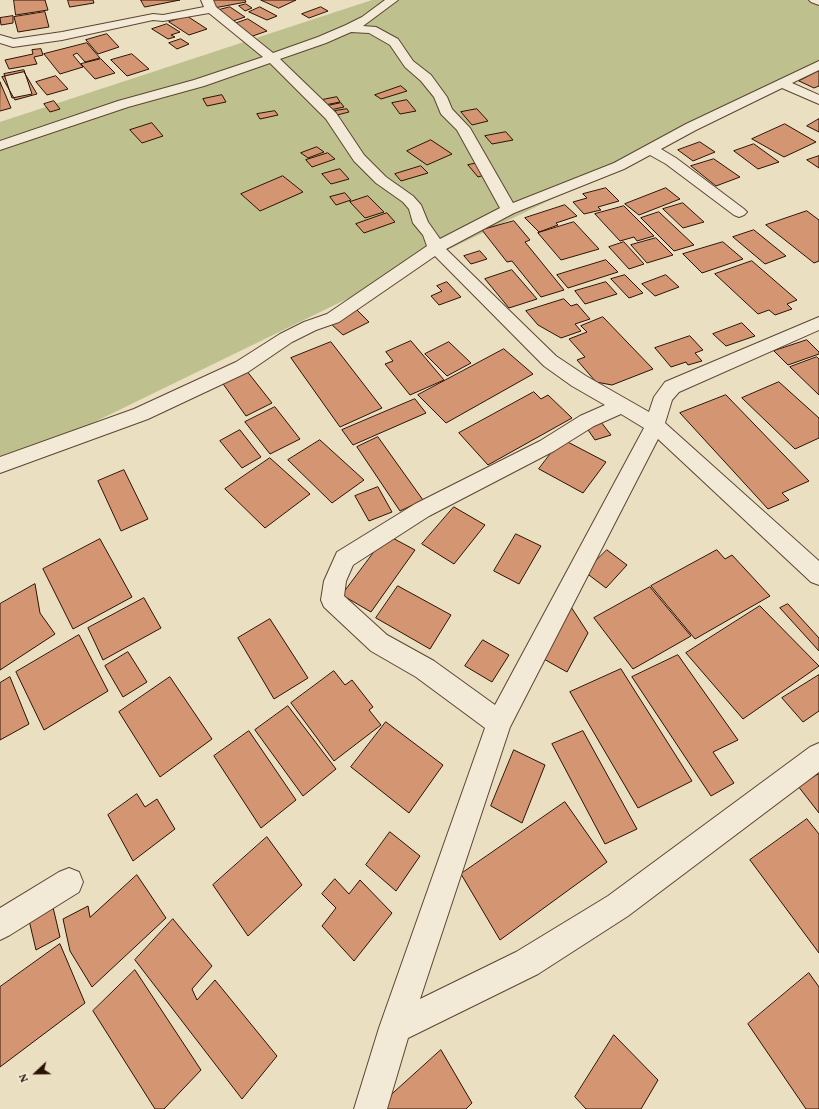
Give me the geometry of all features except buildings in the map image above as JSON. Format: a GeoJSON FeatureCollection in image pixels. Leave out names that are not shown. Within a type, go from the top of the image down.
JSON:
{"type":"FeatureCollection","features":[{"type":"Feature","properties":{"kind":"street"},"geometry":{"type":"LineString","coordinates":[[5,144],[123,104],[199,83],[350,28],[369,24],[392,0]]}},
{"type":"Feature","properties":{"kind":"street"},"geometry":{"type":"LineString","coordinates":[[0,39],[13,43],[62,36],[153,18],[164,18],[209,4],[271,58],[331,116],[359,158],[381,180],[408,199],[416,208],[421,223],[430,234],[436,248],[550,361],[579,381],[655,425],[819,575]]}},
{"type":"Feature","properties":{"kind":"street"},"geometry":{"type":"LineString","coordinates":[[369,24],[394,42],[409,64],[426,78],[440,97],[446,111],[462,128],[510,210]]}},
{"type":"Feature","properties":{"kind":"street"},"geometry":{"type":"LineString","coordinates":[[0,465],[141,414],[215,380],[242,366],[286,338],[310,326],[333,318],[436,248],[510,210],[619,166],[691,127],[819,65]]}},
{"type":"Feature","properties":{"kind":"street"},"geometry":{"type":"LineString","coordinates":[[782,83],[819,100]]}},
{"type":"Feature","properties":{"kind":"street"},"geometry":{"type":"LineString","coordinates":[[650,149],[671,161],[739,212]]}},
{"type":"Feature","properties":{"kind":"street"},"geometry":{"type":"LineString","coordinates":[[370,1109],[395,1028],[499,723],[655,425],[663,397],[672,387],[819,323]]}},
{"type":"Feature","properties":{"kind":"street"},"geometry":{"type":"LineString","coordinates":[[499,723],[425,669],[379,643],[332,600],[335,582],[345,559],[422,510],[547,446],[587,421],[622,406]]}},
{"type":"Feature","properties":{"kind":"street"},"geometry":{"type":"LineString","coordinates":[[395,1028],[527,963],[618,906],[819,756]]}},
{"type":"Feature","properties":{"kind":"street"},"geometry":{"type":"LineString","coordinates":[[0,925],[69,882]]}},
{"type":"Feature","properties":{"kind":"green space"},"geometry":{"type":"Polygon","coordinates":[[[372,0],[819,0],[819,69],[0,468],[0,122],[372,0]]]}}]}
